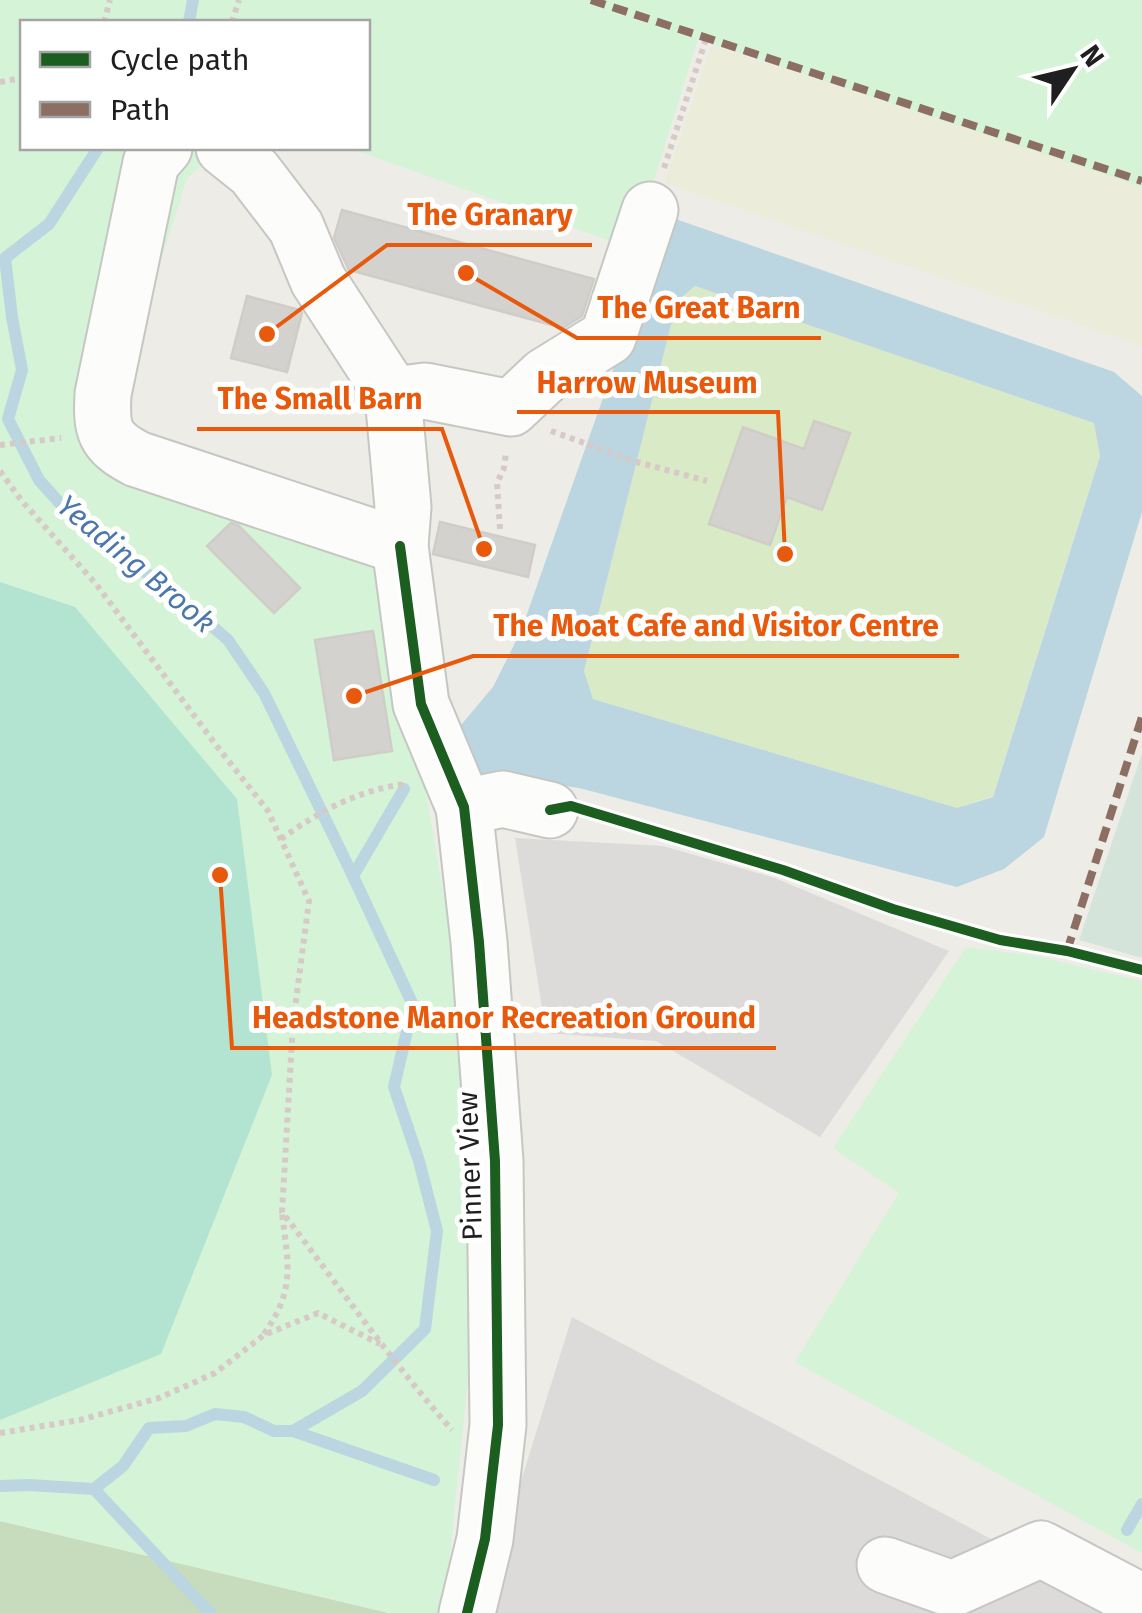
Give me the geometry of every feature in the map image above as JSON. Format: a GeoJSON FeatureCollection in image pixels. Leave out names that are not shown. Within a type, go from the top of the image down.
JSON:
{"type":"FeatureCollection","features":[{"type":"Feature","properties":{"kind":"street"},"geometry":{"type":"LineString","coordinates":[[162,150],[151,162],[104,394],[102,416],[106,434],[115,448],[136,459],[400,546]]}},
{"type":"Feature","properties":{"kind":"street"},"geometry":{"type":"LineString","coordinates":[[226,150],[254,172],[296,227],[318,280],[394,394],[425,391],[510,408],[545,376],[608,337],[650,210]]}},
{"type":"Feature","properties":{"kind":"street","name":"Pinner View"},"geometry":{"type":"LineString","coordinates":[[394,394],[403,507],[400,546],[421,704],[458,793],[479,942],[495,1161],[498,1425],[485,1539],[467,1613]]}},
{"type":"Feature","properties":{"kind":"street"},"geometry":{"type":"LineString","coordinates":[[458,793],[550,810]]}},
{"type":"Feature","properties":{"kind":"street"},"geometry":{"type":"LineString","coordinates":[[885,1566],[952,1589],[1041,1548],[1142,1602]]}},
{"type":"Feature","properties":{"kind":"path"},"geometry":{"type":"LineString","coordinates":[[650,210],[707,36]]}},
{"type":"Feature","properties":{"kind":"path"},"geometry":{"type":"LineString","coordinates":[[500,529],[497,482],[504,468],[504,427],[510,408]]}},
{"type":"Feature","properties":{"kind":"path"},"geometry":{"type":"LineString","coordinates":[[0,445],[48,440]]}},
{"type":"Feature","properties":{"kind":"path"},"geometry":{"type":"LineString","coordinates":[[586,444],[708,482]]}},
{"type":"Feature","properties":{"kind":"path"},"geometry":{"type":"LineString","coordinates":[[0,471],[96,584],[268,811],[308,901],[293,1023],[282,1212],[289,1275],[280,1312],[264,1335]]}},
{"type":"Feature","properties":{"kind":"path"},"geometry":{"type":"LineString","coordinates":[[281,840],[335,805],[394,785],[458,793]]}},
{"type":"Feature","properties":{"kind":"path"},"geometry":{"type":"LineString","coordinates":[[282,1212],[414,1386]]}},
{"type":"Feature","properties":{"kind":"path"},"geometry":{"type":"LineString","coordinates":[[0,1433],[80,1420],[159,1398],[215,1373],[264,1335],[318,1313],[386,1347]]}},
{"type":"Feature","properties":{"kind":"shaded area"},"geometry":{"type":"Polygon","coordinates":[[[1142,753],[1142,958],[1079,940],[1142,753]]]}},
{"type":"Feature","properties":{"kind":"shaded area"},"geometry":{"type":"Polygon","coordinates":[[[515,838],[663,846],[775,878],[949,951],[820,1137],[656,1041],[546,1033],[515,838]]]}},
{"type":"Feature","properties":{"kind":"shaded area"},"geometry":{"type":"Polygon","coordinates":[[[572,1317],[1131,1613],[480,1613],[572,1317]]]}},
{"type":"Feature","properties":{"kind":"green space"},"geometry":{"type":"Polygon","coordinates":[[[0,0],[1142,0],[1142,187],[698,39],[645,209],[619,244],[355,150],[370,150],[370,20],[20,20],[20,150],[218,150],[187,178],[120,391],[145,480],[374,569],[426,793],[454,957],[473,1240],[468,1378],[444,1613],[389,1613],[0,1521],[0,0]]]}},
{"type":"Feature","properties":{"kind":"green space"},"geometry":{"type":"Polygon","coordinates":[[[712,45],[1142,187],[1142,346],[664,183],[712,45]]]}},
{"type":"Feature","properties":{"kind":"green space"},"geometry":{"type":"Polygon","coordinates":[[[695,286],[1094,423],[1100,455],[993,796],[957,808],[593,699],[584,671],[677,301],[695,286]]]}},
{"type":"Feature","properties":{"kind":"green space"},"geometry":{"type":"Polygon","coordinates":[[[0,582],[75,607],[237,799],[272,1075],[161,1354],[0,1420],[0,582]]]}},
{"type":"Feature","properties":{"kind":"green space"},"geometry":{"type":"Polygon","coordinates":[[[966,947],[1031,955],[1142,981],[1142,1553],[795,1362],[899,1193],[833,1148],[966,947]]]}},
{"type":"Feature","properties":{"kind":"green space"},"geometry":{"type":"Polygon","coordinates":[[[0,1521],[389,1613],[0,1613],[0,1521]]]}},
{"type":"Feature","properties":{"kind":"water"},"geometry":{"type":"Polygon","coordinates":[[[667,216],[1114,372],[1142,396],[1142,512],[1044,837],[1004,869],[957,887],[579,788],[479,773],[455,732],[493,687],[521,631],[667,216]],[[695,286],[677,301],[584,671],[593,699],[957,808],[993,797],[1100,456],[1094,423],[695,286]]]}},
{"type":"Feature","properties":{"kind":"building"},"geometry":{"type":"Polygon","coordinates":[[[342,210],[594,279],[582,316],[563,328],[349,270],[334,238],[342,210]]]}},
{"type":"Feature","properties":{"kind":"building"},"geometry":{"type":"Polygon","coordinates":[[[247,296],[302,313],[287,372],[231,358],[247,296]]]}},
{"type":"Feature","properties":{"kind":"building"},"geometry":{"type":"Polygon","coordinates":[[[814,421],[850,433],[822,510],[787,497],[770,545],[709,524],[743,427],[804,449],[814,421]]]}},
{"type":"Feature","properties":{"kind":"building"},"geometry":{"type":"Polygon","coordinates":[[[440,522],[535,545],[528,577],[433,554],[440,522]]]}},
{"type":"Feature","properties":{"kind":"building"},"geometry":{"type":"Polygon","coordinates":[[[231,523],[238,525],[300,588],[274,613],[207,546],[231,523]]]}},
{"type":"Feature","properties":{"kind":"building"},"geometry":{"type":"Polygon","coordinates":[[[373,631],[392,751],[334,760],[315,640],[373,631]]]}},
{"type":"Feature","properties":{"kind":"waterway","name":"Yeading Brook"},"geometry":{"type":"LineString","coordinates":[[189,20],[193,0]]}},
{"type":"Feature","properties":{"kind":"waterway","name":"Yeading Brook"},"geometry":{"type":"LineString","coordinates":[[0,1486],[94,1489],[123,1466],[149,1428],[186,1426],[215,1414],[244,1417],[274,1431],[293,1431],[362,1391],[425,1329],[437,1231],[394,1087],[413,1005],[264,693],[228,640],[182,600],[74,519],[39,480],[8,419],[22,370],[5,258],[49,224],[97,150]]}},
{"type":"Feature","properties":{"kind":"waterway","name":"Yeading Brook"},"geometry":{"type":"LineString","coordinates":[[353,876],[404,789]]}},
{"type":"Feature","properties":{"kind":"waterway"},"geometry":{"type":"LineString","coordinates":[[293,1431],[434,1480]]}},
{"type":"Feature","properties":{"kind":"waterway"},"geometry":{"type":"LineString","coordinates":[[94,1489],[210,1613]]}},
{"type":"Feature","properties":{"kind":"waterway"},"geometry":{"type":"LineString","coordinates":[[1127,1530],[1142,1504]]}},
{"type":"Feature","properties":{"kind":"marked path"},"geometry":{"type":"LineString","coordinates":[[591,0],[1142,181]]}},
{"type":"Feature","properties":{"kind":"marked path"},"geometry":{"type":"LineString","coordinates":[[1067,951],[1142,717]]}},
{"type":"Feature","properties":{"kind":"cycle path"},"geometry":{"type":"LineString","coordinates":[[400,546],[421,704],[464,807],[479,942],[495,1161],[498,1425],[485,1539],[467,1613]]}},
{"type":"Feature","properties":{"kind":"cycle path"},"geometry":{"type":"LineString","coordinates":[[550,810],[571,806],[1000,940],[1067,951],[1142,970]]}},
{"type":"Feature","properties":{"kind":"place","name":"The Great Barn"},"geometry":{"type":"Point","coordinates":[466,273]}},
{"type":"Feature","properties":{"kind":"place","name":"The Granary"},"geometry":{"type":"Point","coordinates":[267,334]}},
{"type":"Feature","properties":{"kind":"place","name":"The Small Barn"},"geometry":{"type":"Point","coordinates":[484,549]}},
{"type":"Feature","properties":{"kind":"place","name":"Harrow Museum"},"geometry":{"type":"Point","coordinates":[785,554]}},
{"type":"Feature","properties":{"kind":"place","name":"The Moat Cafe and Visitor Centre"},"geometry":{"type":"Point","coordinates":[354,696]}},
{"type":"Feature","properties":{"kind":"place","name":"Headstone Manor Recreation Ground"},"geometry":{"type":"Point","coordinates":[220,875]}}]}
